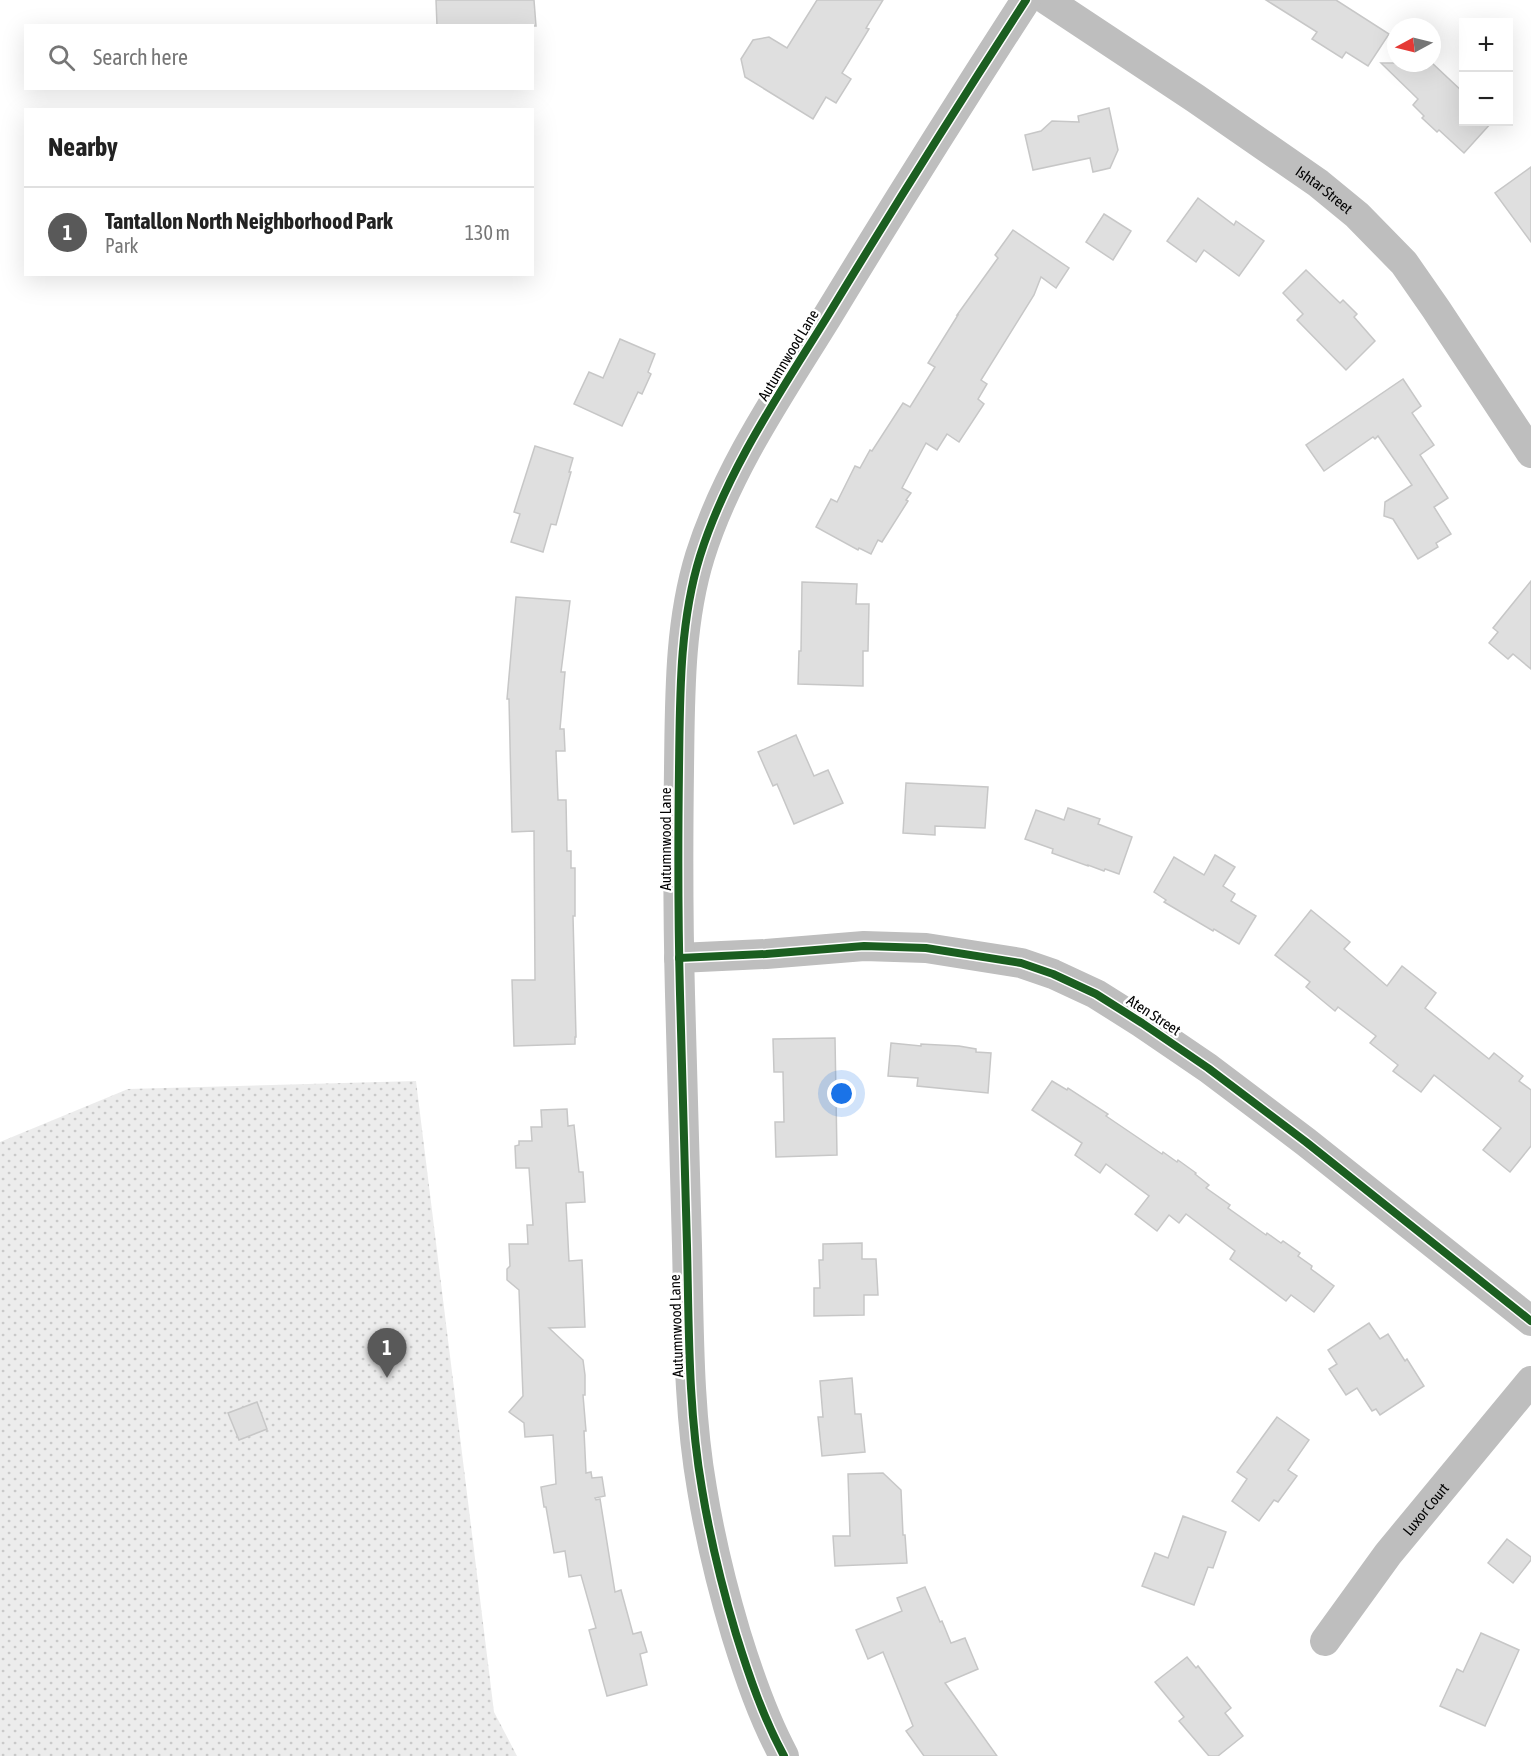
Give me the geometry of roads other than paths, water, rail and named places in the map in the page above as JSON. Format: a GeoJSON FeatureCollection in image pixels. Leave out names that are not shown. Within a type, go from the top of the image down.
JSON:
{"type":"FeatureCollection","features":[{"type":"Feature","properties":{"kind":"street","name":"Autumnwood Lane"},"geometry":{"type":"LineString","coordinates":[[784,1756],[769,1728],[745,1662],[716,1560],[701,1486],[690,1367],[678,874],[680,702],[684,640],[700,555],[721,501],[741,460],[939,133],[1026,0]]}},
{"type":"Feature","properties":{"kind":"street","name":"Ishtar Street"},"geometry":{"type":"LineString","coordinates":[[1047,0],[1318,183],[1357,215],[1404,263],[1531,453]]}},
{"type":"Feature","properties":{"kind":"street","name":"Aten Street"},"geometry":{"type":"LineString","coordinates":[[679,958],[864,946],[926,948],[1021,963],[1053,974],[1105,1000],[1208,1068],[1306,1142],[1531,1322]]}},
{"type":"Feature","properties":{"kind":"street","name":"Luxor Court"},"geometry":{"type":"LineString","coordinates":[[1324,1641],[1388,1554],[1531,1381]]}},
{"type":"Feature","properties":{"kind":"place","name":"Tantallon North Neighborhood Park"},"geometry":{"type":"Point","coordinates":[387,1378]}}]}
